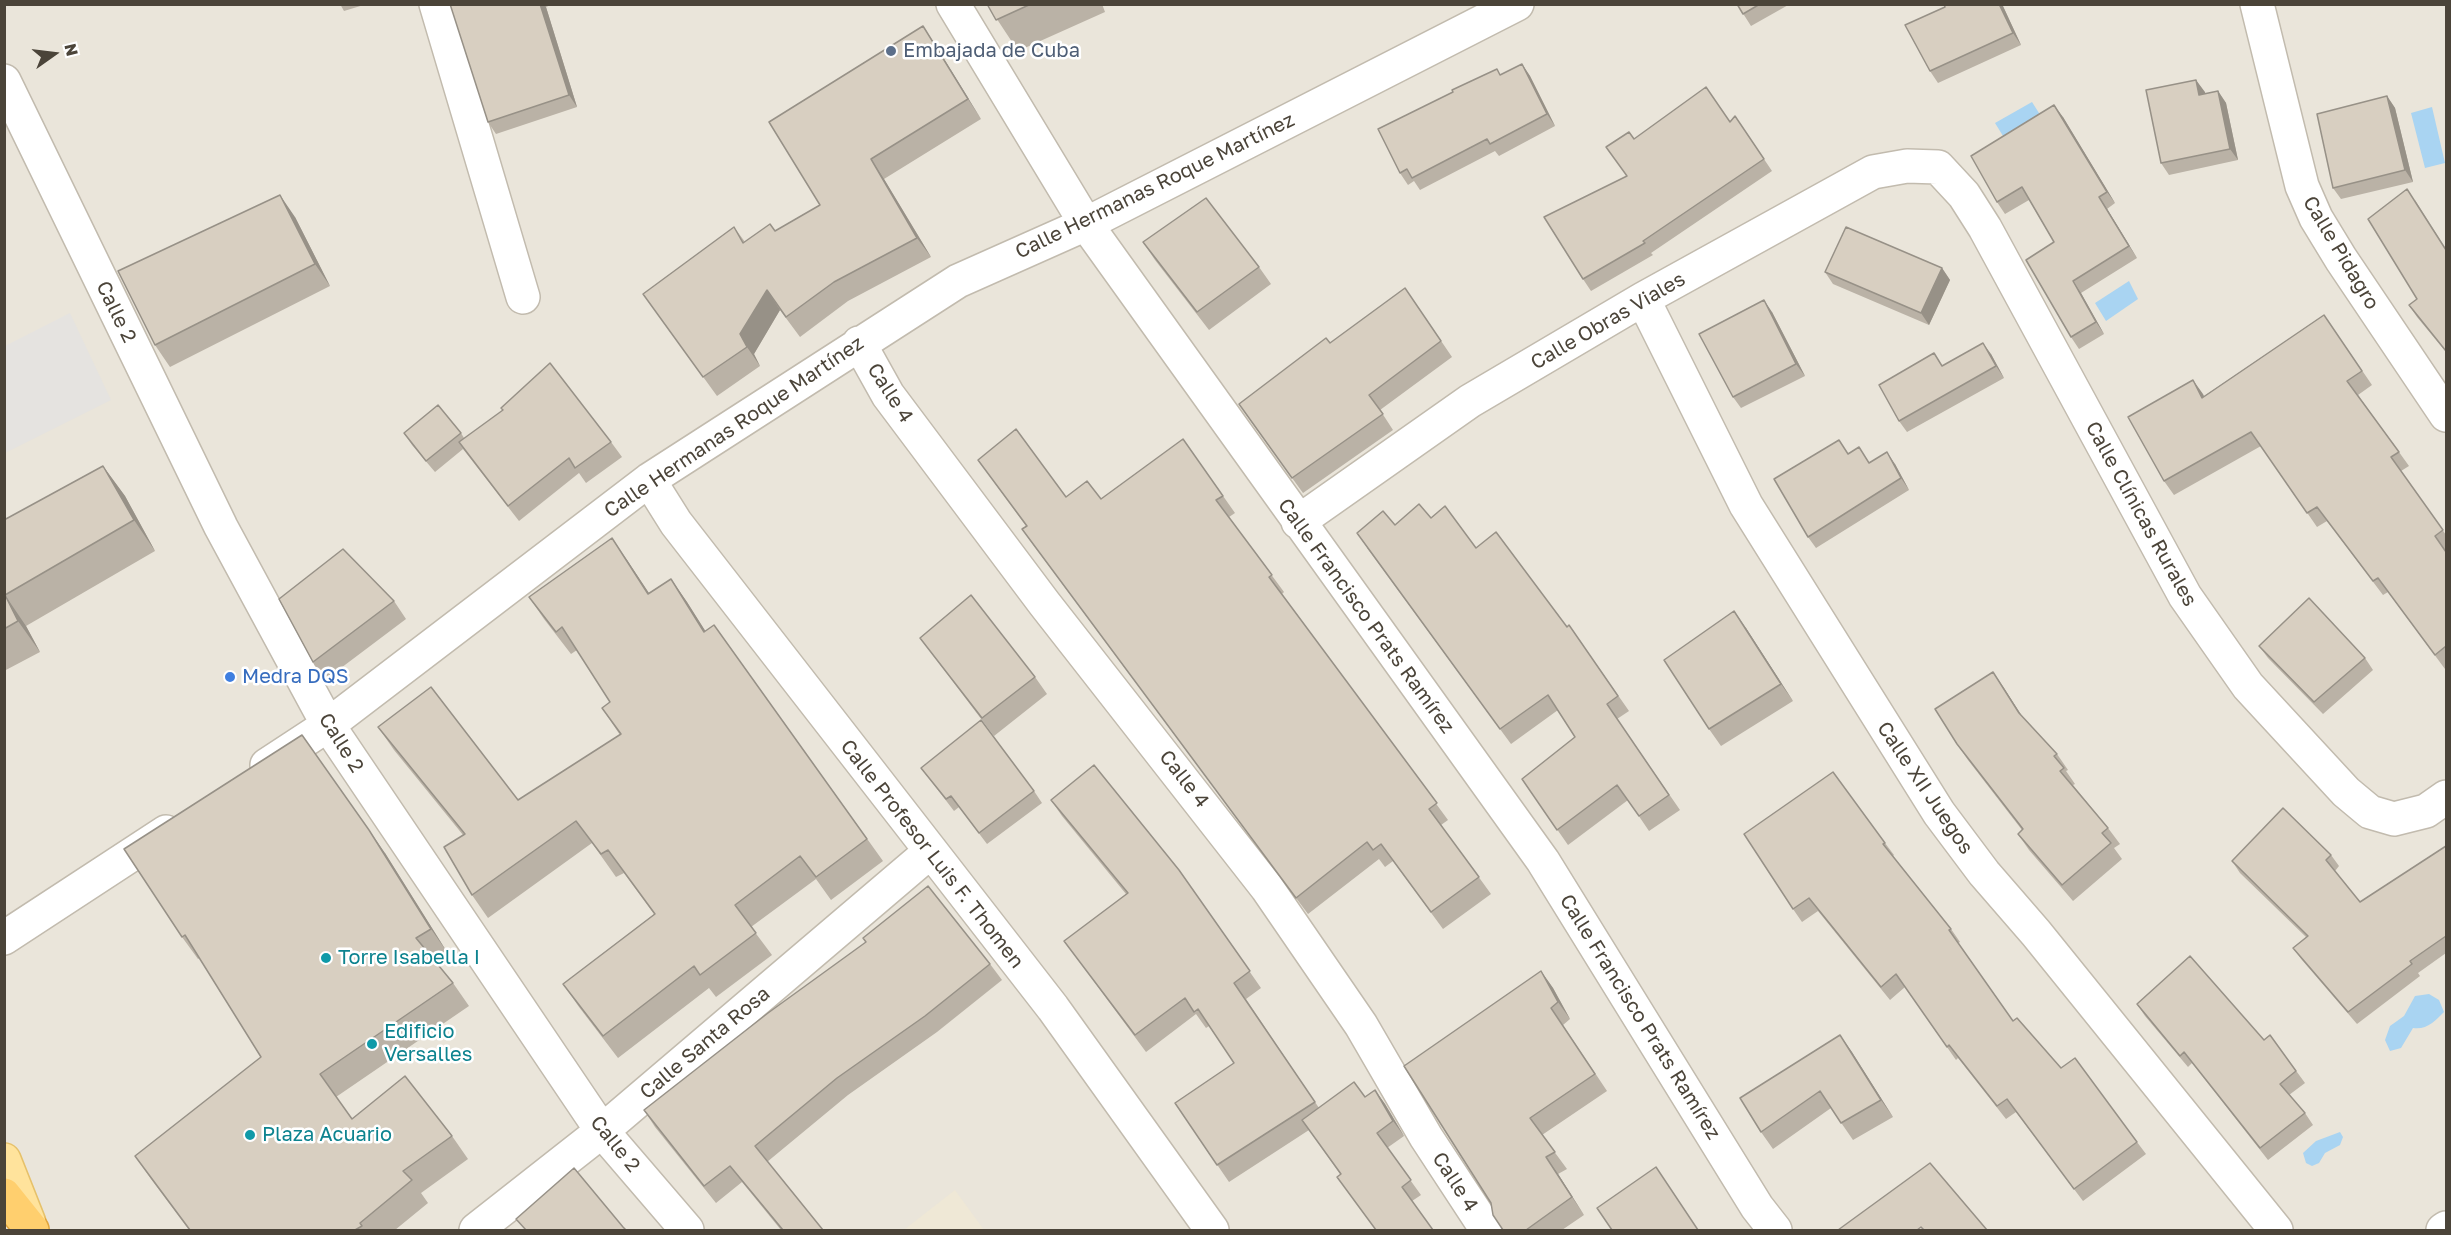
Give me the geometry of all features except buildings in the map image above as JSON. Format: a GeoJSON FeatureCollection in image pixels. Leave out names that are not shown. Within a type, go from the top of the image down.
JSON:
{"type":"FeatureCollection","features":[{"type":"Feature","properties":{"kind":"highway"},"geometry":{"type":"LineString","coordinates":[[4,1195],[32,1230]]}},
{"type":"Feature","properties":{"kind":"main road"},"geometry":{"type":"LineString","coordinates":[[4,1160],[32,1230]]}},
{"type":"Feature","properties":{"kind":"street"},"geometry":{"type":"LineString","coordinates":[[436,4],[523,297]]}},
{"type":"Feature","properties":{"kind":"street","name":"Calle Francisco Prats Ramírez"},"geometry":{"type":"LineString","coordinates":[[953,4],[1086,224],[1543,861],[1757,1207],[1775,1230]]}},
{"type":"Feature","properties":{"kind":"street","name":"Calle Hermanas Roque Martínez"},"geometry":{"type":"LineString","coordinates":[[240,783],[328,725],[650,480],[958,281],[1086,224],[1517,4]]}},
{"type":"Feature","properties":{"kind":"street","name":"Calle Pidagro"},"geometry":{"type":"LineString","coordinates":[[2257,4],[2302,186],[2341,259],[2446,415]]}},
{"type":"Feature","properties":{"kind":"street","name":"Calle 2"},"geometry":{"type":"LineString","coordinates":[[4,81],[221,527],[328,725],[602,1131],[687,1230]]}},
{"type":"Feature","properties":{"kind":"street","name":"Calle Obras Viales"},"geometry":{"type":"LineString","coordinates":[[1298,522],[1470,400],[1643,299],[1873,172],[1907,166],[1938,167]]}},
{"type":"Feature","properties":{"kind":"street","name":"Calle Clínicas Rurales"},"geometry":{"type":"LineString","coordinates":[[1938,167],[1964,195],[1985,228],[2185,596],[2248,687],[2346,792],[2370,812],[2394,819],[2426,811],[2446,797]]}},
{"type":"Feature","properties":{"kind":"street","name":"Calle XII Juegos"},"geometry":{"type":"LineString","coordinates":[[1643,299],[1746,505],[1939,813],[1984,873],[2036,933],[2276,1230]]}},
{"type":"Feature","properties":{"kind":"street","name":"Calle 4"},"geometry":{"type":"LineString","coordinates":[[859,343],[895,404],[1044,603],[1267,888],[1361,1025],[1426,1137],[1487,1230]]}},
{"type":"Feature","properties":{"kind":"street","name":"Calle Profesor Luis F. Thomen"},"geometry":{"type":"LineString","coordinates":[[650,480],[676,523],[894,807],[1053,1008],[1212,1230]]}},
{"type":"Feature","properties":{"kind":"street"},"geometry":{"type":"LineString","coordinates":[[4,938],[191,816]]}},
{"type":"Feature","properties":{"kind":"street","name":"Calle Santa Rosa"},"geometry":{"type":"LineString","coordinates":[[476,1230],[602,1131],[931,851]]}},
{"type":"Feature","properties":{"kind":"shaded area"},"geometry":{"type":"Polygon","coordinates":[[[5,5],[2446,5],[2446,1230],[5,1230],[5,5]]]}},
{"type":"Feature","properties":{"kind":"shaded area"},"geometry":{"type":"Polygon","coordinates":[[[70,313],[111,400],[5,453],[5,346],[70,313]]]}},
{"type":"Feature","properties":{"kind":"shaded area"},"geometry":{"type":"Polygon","coordinates":[[[955,1190],[984,1230],[905,1229],[955,1190]]]}},
{"type":"Feature","properties":{"kind":"water"},"geometry":{"type":"Polygon","coordinates":[[[2032,102],[2044,121],[2008,144],[1995,123],[2032,102]]]}},
{"type":"Feature","properties":{"kind":"water"},"geometry":{"type":"Polygon","coordinates":[[[2432,107],[2445,163],[2425,168],[2411,113],[2432,107]]]}},
{"type":"Feature","properties":{"kind":"water"},"geometry":{"type":"Polygon","coordinates":[[[2129,281],[2138,299],[2106,321],[2095,303],[2129,281]]]}},
{"type":"Feature","properties":{"kind":"water"},"geometry":{"type":"Polygon","coordinates":[[[2429,994],[2439,1000],[2444,1012],[2427,1026],[2413,1028],[2401,1048],[2390,1051],[2385,1040],[2390,1026],[2404,1016],[2415,996],[2429,994]]]}},
{"type":"Feature","properties":{"kind":"water"},"geometry":{"type":"Polygon","coordinates":[[[2340,1132],[2343,1137],[2340,1145],[2325,1153],[2319,1163],[2312,1166],[2306,1163],[2303,1153],[2316,1141],[2340,1132]]]}},
{"type":"Feature","properties":{"kind":"place","name":"Embajada de Cuba"},"geometry":{"type":"Point","coordinates":[891,51]}},
{"type":"Feature","properties":{"kind":"place","name":"Medra DQS"},"geometry":{"type":"Point","coordinates":[230,677]}},
{"type":"Feature","properties":{"kind":"place","name":"Torre Isabella I"},"geometry":{"type":"Point","coordinates":[326,958]}},
{"type":"Feature","properties":{"kind":"place","name":"Edificio Versalles"},"geometry":{"type":"Point","coordinates":[372,1044]}},
{"type":"Feature","properties":{"kind":"place","name":"Plaza Acuario"},"geometry":{"type":"Point","coordinates":[250,1135]}}]}
